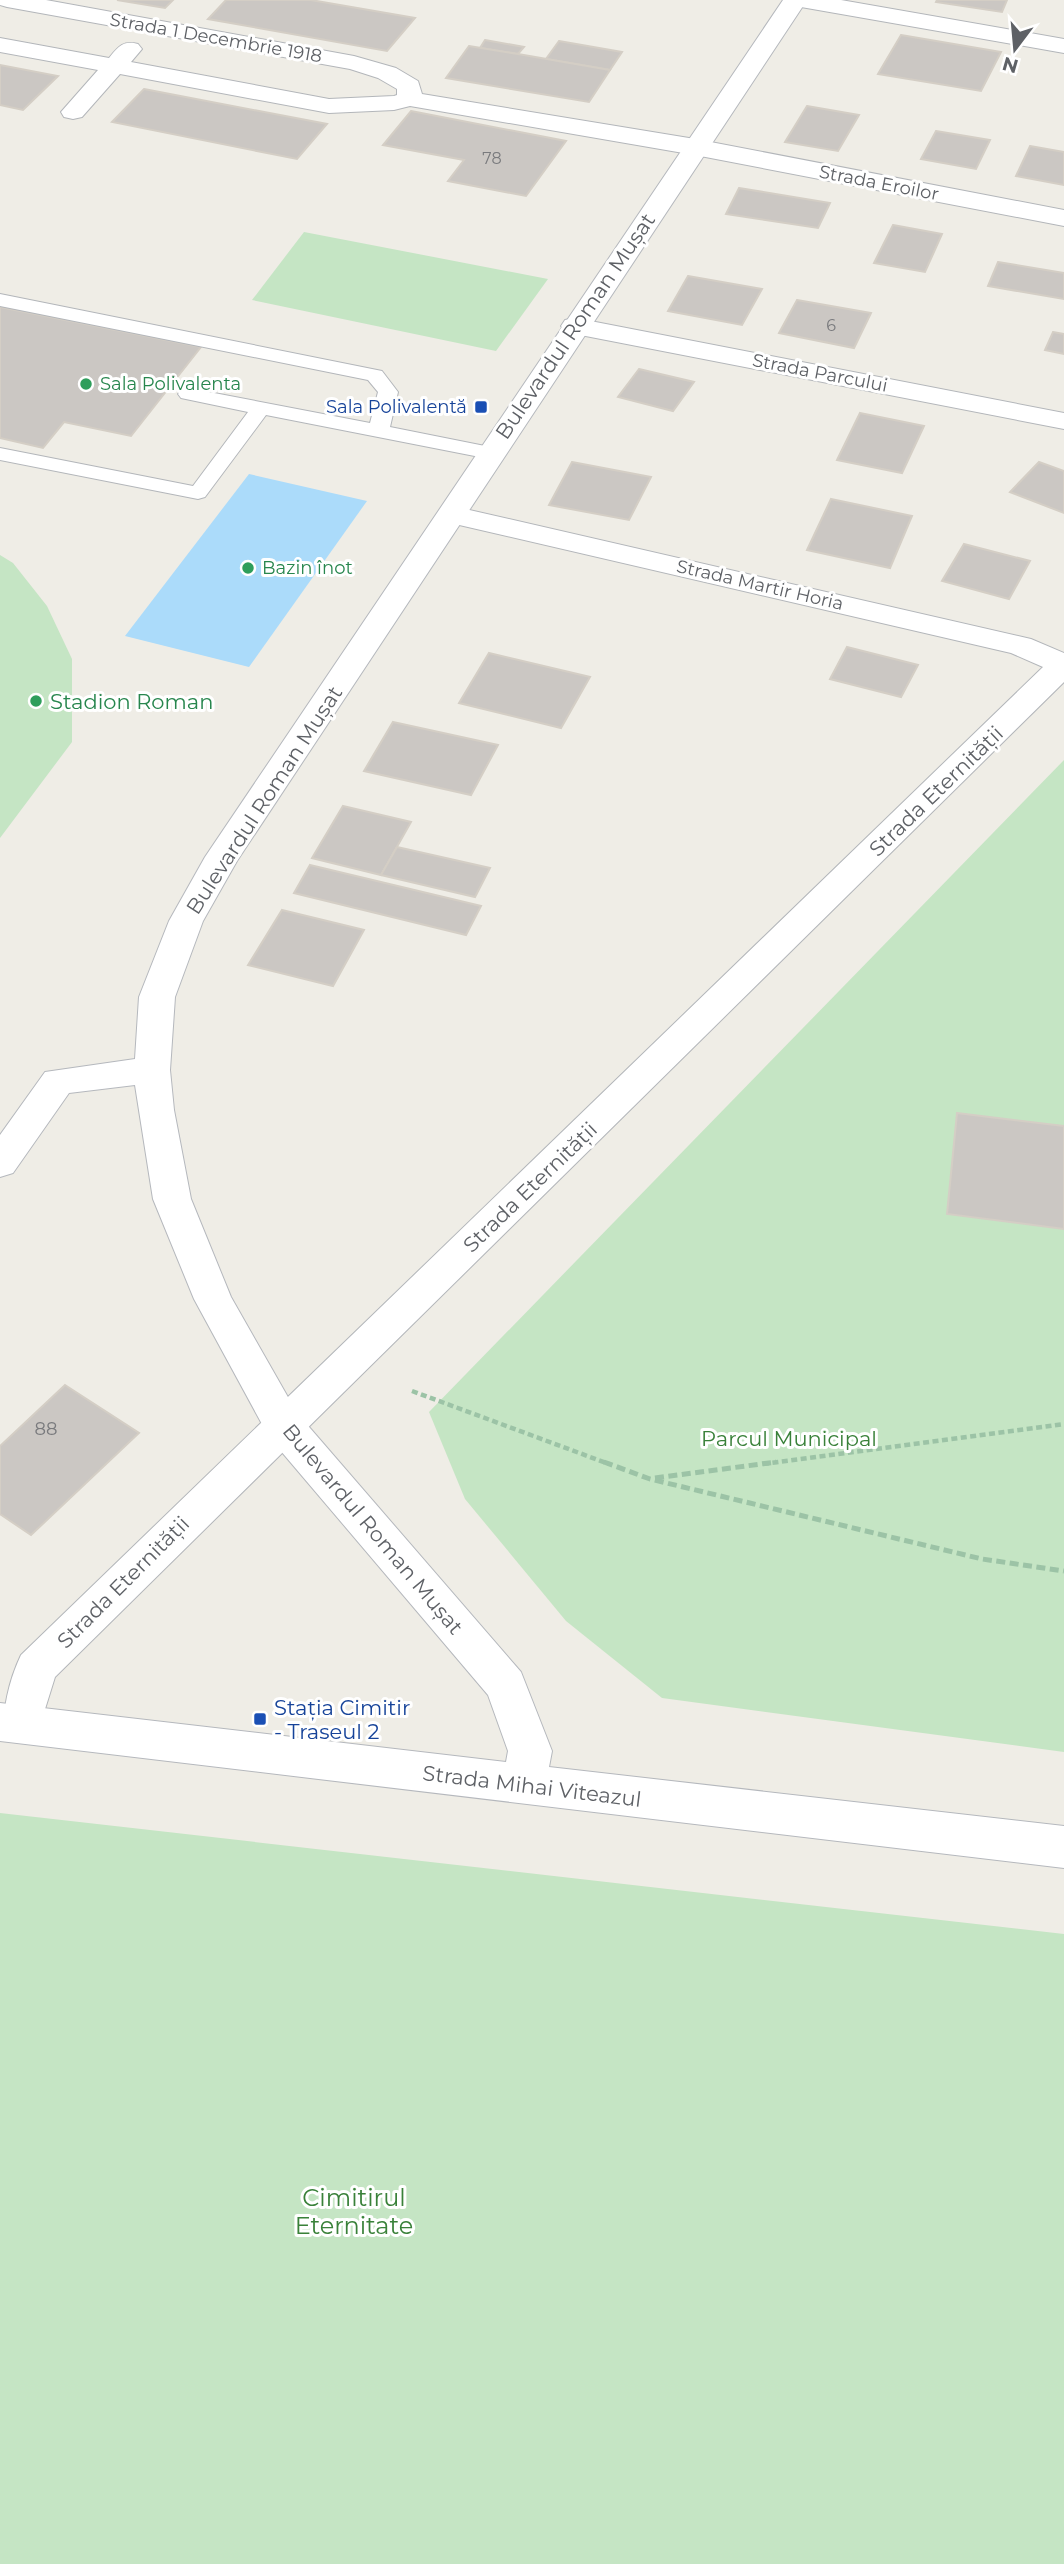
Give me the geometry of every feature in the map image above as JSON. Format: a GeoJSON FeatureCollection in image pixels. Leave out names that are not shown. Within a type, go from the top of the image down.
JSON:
{"type":"FeatureCollection","features":[{"type":"Feature","properties":{"kind":"street","name":"Strada 1 Decembrie 1918"},"geometry":{"type":"LineString","coordinates":[[7,0],[354,63],[387,73],[409,86],[410,99]]}},
{"type":"Feature","properties":{"kind":"street","name":"Bulevardul Roman Mușat"},"geometry":{"type":"LineString","coordinates":[[524,1785],[530,1751],[506,1685],[283,1425],[214,1299],[172,1199],[156,1110],[152,1070],[157,997],[186,921],[222,857],[795,0]]}},
{"type":"Feature","properties":{"kind":"street"},"geometry":{"type":"LineString","coordinates":[[801,0],[1064,46]]}},
{"type":"Feature","properties":{"kind":"street"},"geometry":{"type":"LineString","coordinates":[[73,113],[151,26]]}},
{"type":"Feature","properties":{"kind":"street"},"geometry":{"type":"LineString","coordinates":[[0,45],[329,106],[394,103],[410,99],[695,147]]}},
{"type":"Feature","properties":{"kind":"street","name":"Strada Eroilor"},"geometry":{"type":"LineString","coordinates":[[695,147],[1064,218]]}},
{"type":"Feature","properties":{"kind":"street","name":"Strada Parcului"},"geometry":{"type":"LineString","coordinates":[[575,326],[1064,421]]}},
{"type":"Feature","properties":{"kind":"street","name":"Strada Martir Horia"},"geometry":{"type":"LineString","coordinates":[[453,515],[1020,646],[1064,664]]}},
{"type":"Feature","properties":{"kind":"street","name":"Strada Eternității"},"geometry":{"type":"LineString","coordinates":[[10,1723],[36,1668],[1064,664]]}},
{"type":"Feature","properties":{"kind":"street"},"geometry":{"type":"LineString","coordinates":[[0,1164],[58,1081],[152,1070]]}},
{"type":"Feature","properties":{"kind":"street","name":"Strada Mihai Viteazul"},"geometry":{"type":"LineString","coordinates":[[10,1723],[1064,1847]]}},
{"type":"Feature","properties":{"kind":"lane"},"geometry":{"type":"LineString","coordinates":[[0,300],[375,375],[388,392],[379,431]]}},
{"type":"Feature","properties":{"kind":"lane"},"geometry":{"type":"LineString","coordinates":[[188,394],[490,453]]}},
{"type":"Feature","properties":{"kind":"lane"},"geometry":{"type":"LineString","coordinates":[[0,454],[198,493],[261,408]]}},
{"type":"Feature","properties":{"kind":"path"},"geometry":{"type":"LineString","coordinates":[[412,1391],[650,1479],[982,1559],[1064,1571]]}},
{"type":"Feature","properties":{"kind":"path"},"geometry":{"type":"LineString","coordinates":[[650,1479],[1064,1424]]}},
{"type":"Feature","properties":{"kind":"green space"},"geometry":{"type":"Polygon","coordinates":[[[304,232],[548,279],[496,351],[252,300],[304,232]]]}},
{"type":"Feature","properties":{"kind":"green space","name":"Stadion Roman"},"geometry":{"type":"Polygon","coordinates":[[[0,555],[13,563],[47,606],[72,659],[72,742],[0,838],[0,555]]]}},
{"type":"Feature","properties":{"kind":"green space","name":"Parcul Municipal"},"geometry":{"type":"Polygon","coordinates":[[[1064,760],[1064,1752],[662,1698],[566,1621],[465,1499],[429,1412],[1064,760]]]}},
{"type":"Feature","properties":{"kind":"green space","name":"Cimitirul Eternitate"},"geometry":{"type":"Polygon","coordinates":[[[0,1813],[1064,1934],[1064,2564],[0,2564],[0,1813]]]}},
{"type":"Feature","properties":{"kind":"water","name":"Bazin înot"},"geometry":{"type":"Polygon","coordinates":[[[249,474],[367,501],[249,667],[125,636],[249,474]]]}},
{"type":"Feature","properties":{"kind":"building"},"geometry":{"type":"Polygon","coordinates":[[[117,0],[173,0],[165,8],[117,0]]]}},
{"type":"Feature","properties":{"kind":"building"},"geometry":{"type":"Polygon","coordinates":[[[226,0],[311,0],[415,18],[387,51],[208,19],[226,0]]]}},
{"type":"Feature","properties":{"kind":"building"},"geometry":{"type":"Polygon","coordinates":[[[1007,0],[1002,12],[936,2],[1007,0]]]}},
{"type":"Feature","properties":{"kind":"building"},"geometry":{"type":"Polygon","coordinates":[[[901,35],[1001,52],[981,91],[878,74],[901,35]]]}},
{"type":"Feature","properties":{"kind":"building"},"geometry":{"type":"Polygon","coordinates":[[[485,40],[524,47],[518,54],[480,48],[485,40]]]}},
{"type":"Feature","properties":{"kind":"building"},"geometry":{"type":"Polygon","coordinates":[[[559,41],[622,52],[610,70],[546,59],[559,41]]]}},
{"type":"Feature","properties":{"kind":"building"},"geometry":{"type":"Polygon","coordinates":[[[469,46],[610,70],[589,102],[446,78],[469,46]]]}},
{"type":"Feature","properties":{"kind":"building"},"geometry":{"type":"Polygon","coordinates":[[[0,65],[58,76],[23,110],[0,105],[0,65]]]}},
{"type":"Feature","properties":{"kind":"building"},"geometry":{"type":"Polygon","coordinates":[[[144,89],[327,124],[297,159],[112,122],[144,89]]]}},
{"type":"Feature","properties":{"kind":"building"},"geometry":{"type":"Polygon","coordinates":[[[807,106],[859,115],[838,151],[785,142],[807,106]]]}},
{"type":"Feature","properties":{"kind":"building"},"geometry":{"type":"Polygon","coordinates":[[[411,111],[566,141],[526,196],[448,181],[464,160],[383,145],[411,111]]]}},
{"type":"Feature","properties":{"kind":"building"},"geometry":{"type":"Polygon","coordinates":[[[936,131],[990,140],[976,169],[921,159],[936,131]]]}},
{"type":"Feature","properties":{"kind":"building"},"geometry":{"type":"Polygon","coordinates":[[[1030,146],[1064,152],[1064,185],[1016,176],[1030,146]]]}},
{"type":"Feature","properties":{"kind":"building"},"geometry":{"type":"Polygon","coordinates":[[[739,188],[830,203],[818,228],[726,214],[739,188]]]}},
{"type":"Feature","properties":{"kind":"building"},"geometry":{"type":"Polygon","coordinates":[[[893,225],[942,234],[925,272],[874,263],[893,225]]]}},
{"type":"Feature","properties":{"kind":"building"},"geometry":{"type":"Polygon","coordinates":[[[998,262],[1064,273],[1064,299],[988,286],[998,262]]]}},
{"type":"Feature","properties":{"kind":"building"},"geometry":{"type":"Polygon","coordinates":[[[688,276],[762,289],[742,325],[668,311],[688,276]]]}},
{"type":"Feature","properties":{"kind":"building"},"geometry":{"type":"Polygon","coordinates":[[[797,300],[871,313],[854,348],[779,333],[797,300]]]}},
{"type":"Feature","properties":{"kind":"building","name":"Sala Polivalenta"},"geometry":{"type":"Polygon","coordinates":[[[0,307],[201,347],[131,436],[64,422],[43,448],[0,438],[0,307]]]}},
{"type":"Feature","properties":{"kind":"building"},"geometry":{"type":"Polygon","coordinates":[[[1053,332],[1064,334],[1064,354],[1045,350],[1053,332]]]}},
{"type":"Feature","properties":{"kind":"building"},"geometry":{"type":"Polygon","coordinates":[[[639,369],[694,382],[673,411],[618,397],[639,369]]]}},
{"type":"Feature","properties":{"kind":"building"},"geometry":{"type":"Polygon","coordinates":[[[860,413],[924,426],[902,473],[837,460],[860,413]]]}},
{"type":"Feature","properties":{"kind":"building"},"geometry":{"type":"Polygon","coordinates":[[[572,462],[651,477],[629,520],[549,505],[572,462]]]}},
{"type":"Feature","properties":{"kind":"building"},"geometry":{"type":"Polygon","coordinates":[[[1039,462],[1064,471],[1064,513],[1010,492],[1039,462]]]}},
{"type":"Feature","properties":{"kind":"building"},"geometry":{"type":"Polygon","coordinates":[[[831,499],[912,516],[890,568],[807,550],[831,499]]]}},
{"type":"Feature","properties":{"kind":"building"},"geometry":{"type":"Polygon","coordinates":[[[964,544],[1030,561],[1009,599],[942,581],[964,544]]]}},
{"type":"Feature","properties":{"kind":"building"},"geometry":{"type":"Polygon","coordinates":[[[847,647],[918,665],[901,697],[830,679],[847,647]]]}},
{"type":"Feature","properties":{"kind":"building"},"geometry":{"type":"Polygon","coordinates":[[[489,653],[590,677],[561,728],[459,703],[489,653]]]}},
{"type":"Feature","properties":{"kind":"building"},"geometry":{"type":"Polygon","coordinates":[[[393,722],[498,745],[471,795],[364,771],[393,722]]]}},
{"type":"Feature","properties":{"kind":"building"},"geometry":{"type":"Polygon","coordinates":[[[343,806],[411,822],[381,875],[312,858],[343,806]]]}},
{"type":"Feature","properties":{"kind":"building"},"geometry":{"type":"Polygon","coordinates":[[[397,847],[490,868],[475,897],[381,875],[397,847]]]}},
{"type":"Feature","properties":{"kind":"building"},"geometry":{"type":"Polygon","coordinates":[[[310,865],[481,906],[466,935],[294,893],[310,865]]]}},
{"type":"Feature","properties":{"kind":"building"},"geometry":{"type":"Polygon","coordinates":[[[282,910],[364,930],[333,986],[248,965],[282,910]]]}},
{"type":"Feature","properties":{"kind":"building"},"geometry":{"type":"Polygon","coordinates":[[[957,1113],[1064,1126],[1064,1229],[947,1214],[957,1113]]]}},
{"type":"Feature","properties":{"kind":"building"},"geometry":{"type":"Polygon","coordinates":[[[65,1385],[139,1433],[31,1535],[0,1514],[0,1446],[65,1385]]]}},
{"type":"Feature","properties":{"kind":"place","name":"Sala Polivalenta"},"geometry":{"type":"Point","coordinates":[86,384]}},
{"type":"Feature","properties":{"kind":"place","name":"Sala Polivalentă"},"geometry":{"type":"Point","coordinates":[481,407]}},
{"type":"Feature","properties":{"kind":"place","name":"Bazin înot"},"geometry":{"type":"Point","coordinates":[248,568]}},
{"type":"Feature","properties":{"kind":"place","name":"Stadion Roman"},"geometry":{"type":"Point","coordinates":[36,701]}},
{"type":"Feature","properties":{"kind":"place","name":"Stația Cimitir - Traseul 2"},"geometry":{"type":"Point","coordinates":[260,1719]}}]}
